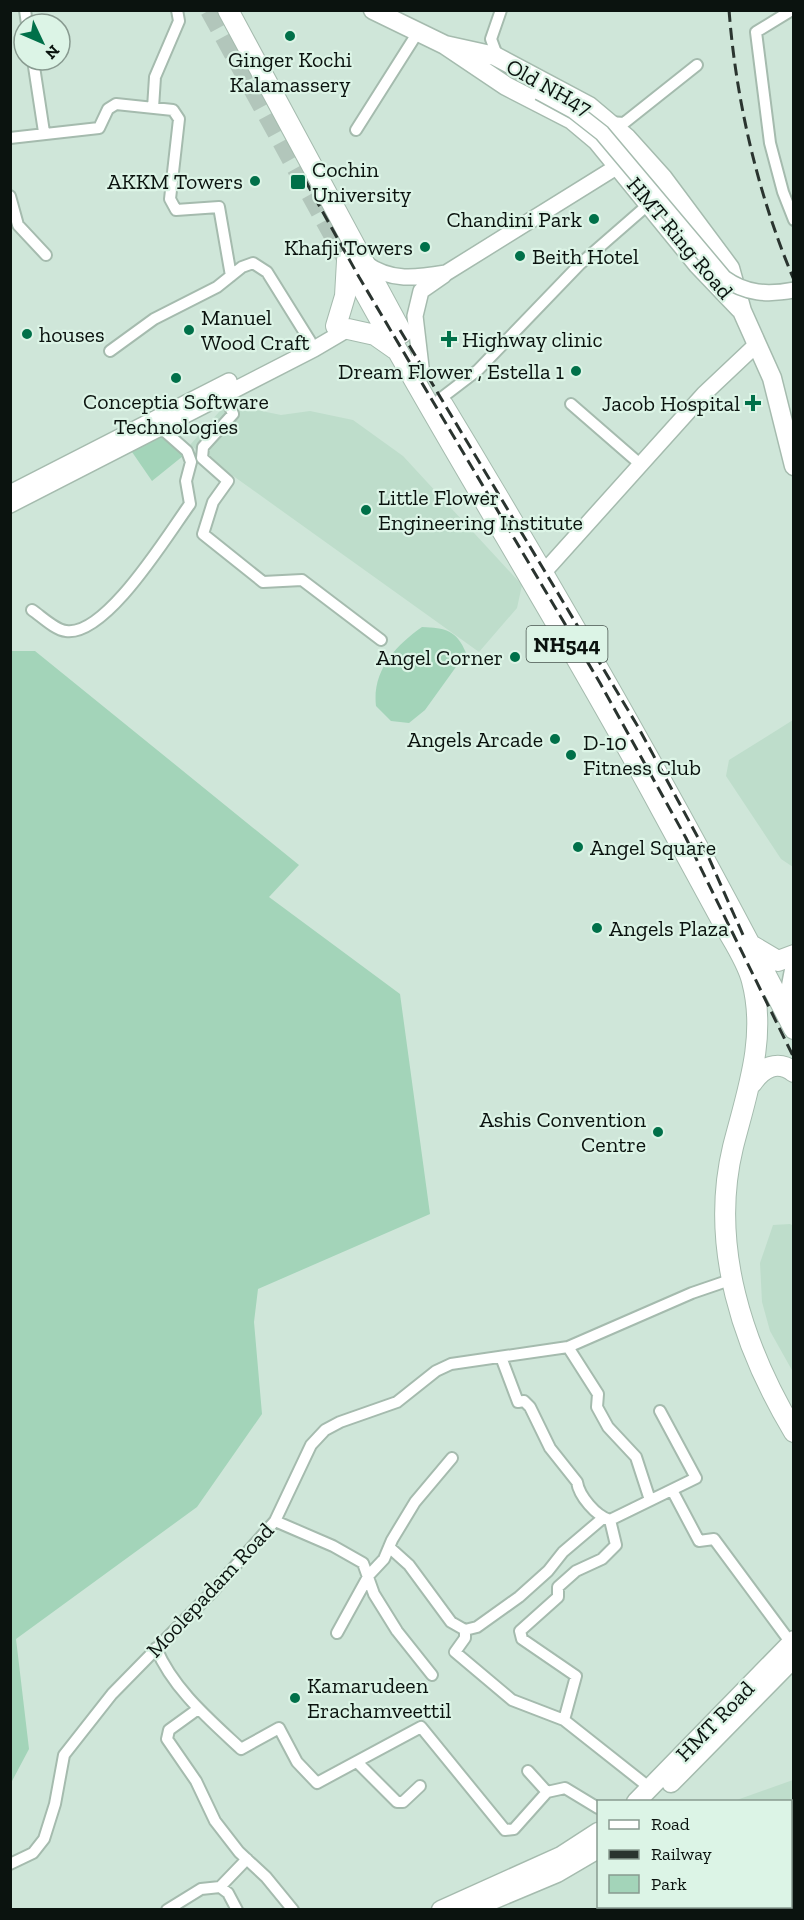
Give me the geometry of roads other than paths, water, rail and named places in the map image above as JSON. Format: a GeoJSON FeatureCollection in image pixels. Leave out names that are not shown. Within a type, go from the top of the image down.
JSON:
{"type":"FeatureCollection","features":[{"type":"Feature","properties":{"kind":"highway"},"geometry":{"type":"LineString","coordinates":[[226,16],[377,302]]}},
{"type":"Feature","properties":{"kind":"highway"},"geometry":{"type":"LineString","coordinates":[[354,260],[347,286],[342,328],[375,335],[399,353]]}},
{"type":"Feature","properties":{"kind":"highway","name":"NH544"},"geometry":{"type":"LineString","coordinates":[[377,302],[399,353],[751,945]]}},
{"type":"Feature","properties":{"kind":"highway","name":"NH544"},"geometry":{"type":"LineString","coordinates":[[377,302],[421,367],[544,572],[752,978],[759,1016],[752,1083]]}},
{"type":"Feature","properties":{"kind":"highway"},"geometry":{"type":"LineString","coordinates":[[751,945],[778,961],[794,955]]}},
{"type":"Feature","properties":{"kind":"highway"},"geometry":{"type":"LineString","coordinates":[[751,945],[794,1029]]}},
{"type":"Feature","properties":{"kind":"highway"},"geometry":{"type":"LineString","coordinates":[[794,1072],[787,1066],[768,1067],[758,1074],[752,1083],[734,1145],[725,1203],[730,1280],[762,1371],[794,1432]]}},
{"type":"Feature","properties":{"kind":"main road","name":"Old NH47"},"geometry":{"type":"LineString","coordinates":[[373,10],[445,45],[506,86],[572,120],[597,141],[618,165]]}},
{"type":"Feature","properties":{"kind":"main road","name":"Old NH47"},"geometry":{"type":"LineString","coordinates":[[445,45],[496,57],[589,106],[640,153]]}},
{"type":"Feature","properties":{"kind":"main road"},"geometry":{"type":"LineString","coordinates":[[487,74],[488,65],[496,57]]}},
{"type":"Feature","properties":{"kind":"main road"},"geometry":{"type":"LineString","coordinates":[[515,67],[539,92],[586,119],[613,144],[724,278],[758,293],[772,294],[794,290]]}},
{"type":"Feature","properties":{"kind":"main road"},"geometry":{"type":"LineString","coordinates":[[506,86],[539,92]]}},
{"type":"Feature","properties":{"kind":"main road","name":"HMT Ring Road"},"geometry":{"type":"LineString","coordinates":[[354,260],[392,277],[420,277],[446,273],[640,153],[730,268],[741,311]]}},
{"type":"Feature","properties":{"kind":"main road","name":"HMT Ring Road"},"geometry":{"type":"LineString","coordinates":[[618,165],[698,265],[741,311]]}},
{"type":"Feature","properties":{"kind":"main road"},"geometry":{"type":"LineString","coordinates":[[421,367],[415,316],[421,291],[446,273]]}},
{"type":"Feature","properties":{"kind":"main road"},"geometry":{"type":"LineString","coordinates":[[741,311],[772,378],[794,466]]}},
{"type":"Feature","properties":{"kind":"main road"},"geometry":{"type":"LineString","coordinates":[[10,493],[310,341],[342,328]]}},
{"type":"Feature","properties":{"kind":"main road"},"geometry":{"type":"LineString","coordinates":[[10,505],[225,395],[342,328]]}},
{"type":"Feature","properties":{"kind":"main road"},"geometry":{"type":"LineString","coordinates":[[544,572],[704,394],[757,344]]}},
{"type":"Feature","properties":{"kind":"main road"},"geometry":{"type":"LineString","coordinates":[[794,970],[789,996],[794,1022]]}},
{"type":"Feature","properties":{"kind":"main road","name":"HMT Road"},"geometry":{"type":"LineString","coordinates":[[651,1795],[792,1647]]}},
{"type":"Feature","properties":{"kind":"main road"},"geometry":{"type":"LineString","coordinates":[[441,1910],[561,1857],[597,1833]]}},
{"type":"Feature","properties":{"kind":"main road"},"geometry":{"type":"LineString","coordinates":[[471,1910],[557,1873],[597,1850]]}},
{"type":"Feature","properties":{"kind":"street"},"geometry":{"type":"LineString","coordinates":[[153,108],[155,77],[179,21],[177,10]]}},
{"type":"Feature","properties":{"kind":"street"},"geometry":{"type":"LineString","coordinates":[[496,57],[491,39],[501,10]]}},
{"type":"Feature","properties":{"kind":"street"},"geometry":{"type":"LineString","coordinates":[[792,10],[756,32],[770,143],[794,220]]}},
{"type":"Feature","properties":{"kind":"street"},"geometry":{"type":"LineString","coordinates":[[356,130],[418,32]]}},
{"type":"Feature","properties":{"kind":"street"},"geometry":{"type":"LineString","coordinates":[[606,122],[624,123],[697,65]]}},
{"type":"Feature","properties":{"kind":"street"},"geometry":{"type":"LineString","coordinates":[[35,72],[44,132]]}},
{"type":"Feature","properties":{"kind":"street"},"geometry":{"type":"LineString","coordinates":[[10,138],[44,132],[99,128],[108,110],[116,104],[173,110],[178,114],[169,193],[176,210],[219,207],[231,276]]}},
{"type":"Feature","properties":{"kind":"street"},"geometry":{"type":"LineString","coordinates":[[10,196],[18,225],[46,255]]}},
{"type":"Feature","properties":{"kind":"street"},"geometry":{"type":"LineString","coordinates":[[440,399],[478,370],[580,264],[650,203]]}},
{"type":"Feature","properties":{"kind":"street"},"geometry":{"type":"LineString","coordinates":[[110,351],[154,319],[217,287],[253,262],[267,272],[310,341]]}},
{"type":"Feature","properties":{"kind":"street"},"geometry":{"type":"LineString","coordinates":[[225,395],[233,414],[203,447],[202,458],[228,481],[213,502],[203,534],[263,582],[302,580],[381,640]]}},
{"type":"Feature","properties":{"kind":"street"},"geometry":{"type":"LineString","coordinates":[[571,404],[640,464]]}},
{"type":"Feature","properties":{"kind":"street"},"geometry":{"type":"LineString","coordinates":[[32,610],[64,631],[78,632],[91,627],[119,601],[190,504],[186,481],[191,462],[186,451],[161,428]]}},
{"type":"Feature","properties":{"kind":"street","name":"Moolepadam Road"},"geometry":{"type":"LineString","coordinates":[[10,1864],[33,1853],[44,1839],[52,1815],[64,1755],[112,1694],[213,1591],[275,1521],[311,1445],[325,1430],[340,1422],[397,1402],[436,1371],[451,1364],[568,1347],[692,1293],[730,1280]]}},
{"type":"Feature","properties":{"kind":"street"},"geometry":{"type":"LineString","coordinates":[[568,1347],[598,1394],[597,1407],[608,1427],[636,1457],[650,1500]]}},
{"type":"Feature","properties":{"kind":"street"},"geometry":{"type":"LineString","coordinates":[[501,1357],[518,1401],[524,1401],[530,1407],[547,1443],[577,1482],[578,1489],[606,1519],[616,1545],[602,1559],[576,1571],[558,1587],[558,1597],[520,1631],[522,1639],[576,1676],[564,1720]]}},
{"type":"Feature","properties":{"kind":"street"},"geometry":{"type":"LineString","coordinates":[[389,1547],[409,1565],[451,1622],[465,1630],[477,1627],[519,1597],[548,1570],[563,1552],[606,1519],[696,1478],[660,1411]]}},
{"type":"Feature","properties":{"kind":"street"},"geometry":{"type":"LineString","coordinates":[[337,1633],[369,1575],[384,1559],[415,1502],[452,1458]]}},
{"type":"Feature","properties":{"kind":"street"},"geometry":{"type":"LineString","coordinates":[[672,1490],[699,1541],[714,1539],[792,1647]]}},
{"type":"Feature","properties":{"kind":"street"},"geometry":{"type":"LineString","coordinates":[[275,1521],[358,1558],[369,1575],[374,1594],[397,1631],[432,1675]]}},
{"type":"Feature","properties":{"kind":"street"},"geometry":{"type":"LineString","coordinates":[[465,1630],[465,1638],[455,1652],[512,1700],[564,1720],[651,1795]]}},
{"type":"Feature","properties":{"kind":"street"},"geometry":{"type":"LineString","coordinates":[[156,1648],[164,1664],[198,1709],[241,1749],[279,1728],[297,1762],[317,1784],[418,1728],[425,1728],[505,1830],[514,1830],[547,1792],[564,1788],[597,1807]]}},
{"type":"Feature","properties":{"kind":"street"},"geometry":{"type":"LineString","coordinates":[[198,1709],[169,1730],[167,1738],[196,1781],[216,1821],[246,1859],[266,1877],[293,1910]]}},
{"type":"Feature","properties":{"kind":"street"},"geometry":{"type":"LineString","coordinates":[[357,1762],[397,1802],[403,1802],[420,1786]]}},
{"type":"Feature","properties":{"kind":"street"},"geometry":{"type":"LineString","coordinates":[[528,1771],[547,1792]]}},
{"type":"Feature","properties":{"kind":"street"},"geometry":{"type":"LineString","coordinates":[[167,1910],[201,1889],[220,1887],[246,1859]]}},
{"type":"Feature","properties":{"kind":"street"},"geometry":{"type":"LineString","coordinates":[[220,1887],[228,1893],[237,1910]]}},
{"type":"Feature","properties":{"kind":"tunnel"},"geometry":{"type":"LineString","coordinates":[[210,10],[347,260]]}},
{"type":"Feature","properties":{"kind":"railway"},"geometry":{"type":"LineString","coordinates":[[729,10],[737,79],[759,181],[794,280]]}},
{"type":"Feature","properties":{"kind":"railway"},"geometry":{"type":"LineString","coordinates":[[305,180],[359,277],[600,683],[686,838],[794,1058]]}},
{"type":"Feature","properties":{"kind":"railway"},"geometry":{"type":"LineString","coordinates":[[400,330],[637,725],[708,856],[743,935]]}},
{"type":"Feature","properties":{"kind":"place","name":"Ginger Kochi Kalamassery"},"geometry":{"type":"Point","coordinates":[290,36]}},
{"type":"Feature","properties":{"kind":"place","name":"AKKM Towers"},"geometry":{"type":"Point","coordinates":[255,181]}},
{"type":"Feature","properties":{"kind":"place","name":"Cochin University"},"geometry":{"type":"Point","coordinates":[298,182]}},
{"type":"Feature","properties":{"kind":"place","name":"Chandini Park"},"geometry":{"type":"Point","coordinates":[594,219]}},
{"type":"Feature","properties":{"kind":"place","name":"Khafji Towers"},"geometry":{"type":"Point","coordinates":[425,247]}},
{"type":"Feature","properties":{"kind":"place","name":"Beith Hotel"},"geometry":{"type":"Point","coordinates":[520,256]}},
{"type":"Feature","properties":{"kind":"place","name":"Manuel Wood Craft"},"geometry":{"type":"Point","coordinates":[189,330]}},
{"type":"Feature","properties":{"kind":"place","name":"houses"},"geometry":{"type":"Point","coordinates":[27,334]}},
{"type":"Feature","properties":{"kind":"place","name":"Highway clinic"},"geometry":{"type":"Point","coordinates":[449,339]}},
{"type":"Feature","properties":{"kind":"place","name":"Dream Flower , Estella 1"},"geometry":{"type":"Point","coordinates":[576,371]}},
{"type":"Feature","properties":{"kind":"place","name":"Conceptia Software Technologies"},"geometry":{"type":"Point","coordinates":[176,378]}},
{"type":"Feature","properties":{"kind":"place","name":"Jacob Hospital"},"geometry":{"type":"Point","coordinates":[753,403]}},
{"type":"Feature","properties":{"kind":"place","name":"Little Flower Engineering Institute"},"geometry":{"type":"Point","coordinates":[366,510]}},
{"type":"Feature","properties":{"kind":"place","name":"Angel Corner"},"geometry":{"type":"Point","coordinates":[515,657]}},
{"type":"Feature","properties":{"kind":"place","name":"Angels Arcade"},"geometry":{"type":"Point","coordinates":[555,739]}},
{"type":"Feature","properties":{"kind":"place","name":"D-10 Fitness Club"},"geometry":{"type":"Point","coordinates":[571,755]}},
{"type":"Feature","properties":{"kind":"place","name":"Angel Square"},"geometry":{"type":"Point","coordinates":[578,847]}},
{"type":"Feature","properties":{"kind":"place","name":"Angels Plaza"},"geometry":{"type":"Point","coordinates":[597,928]}},
{"type":"Feature","properties":{"kind":"place","name":"Ashis Convention Centre"},"geometry":{"type":"Point","coordinates":[658,1132]}},
{"type":"Feature","properties":{"kind":"place","name":"Kamarudeen Erachamveettil"},"geometry":{"type":"Point","coordinates":[295,1698]}}]}
